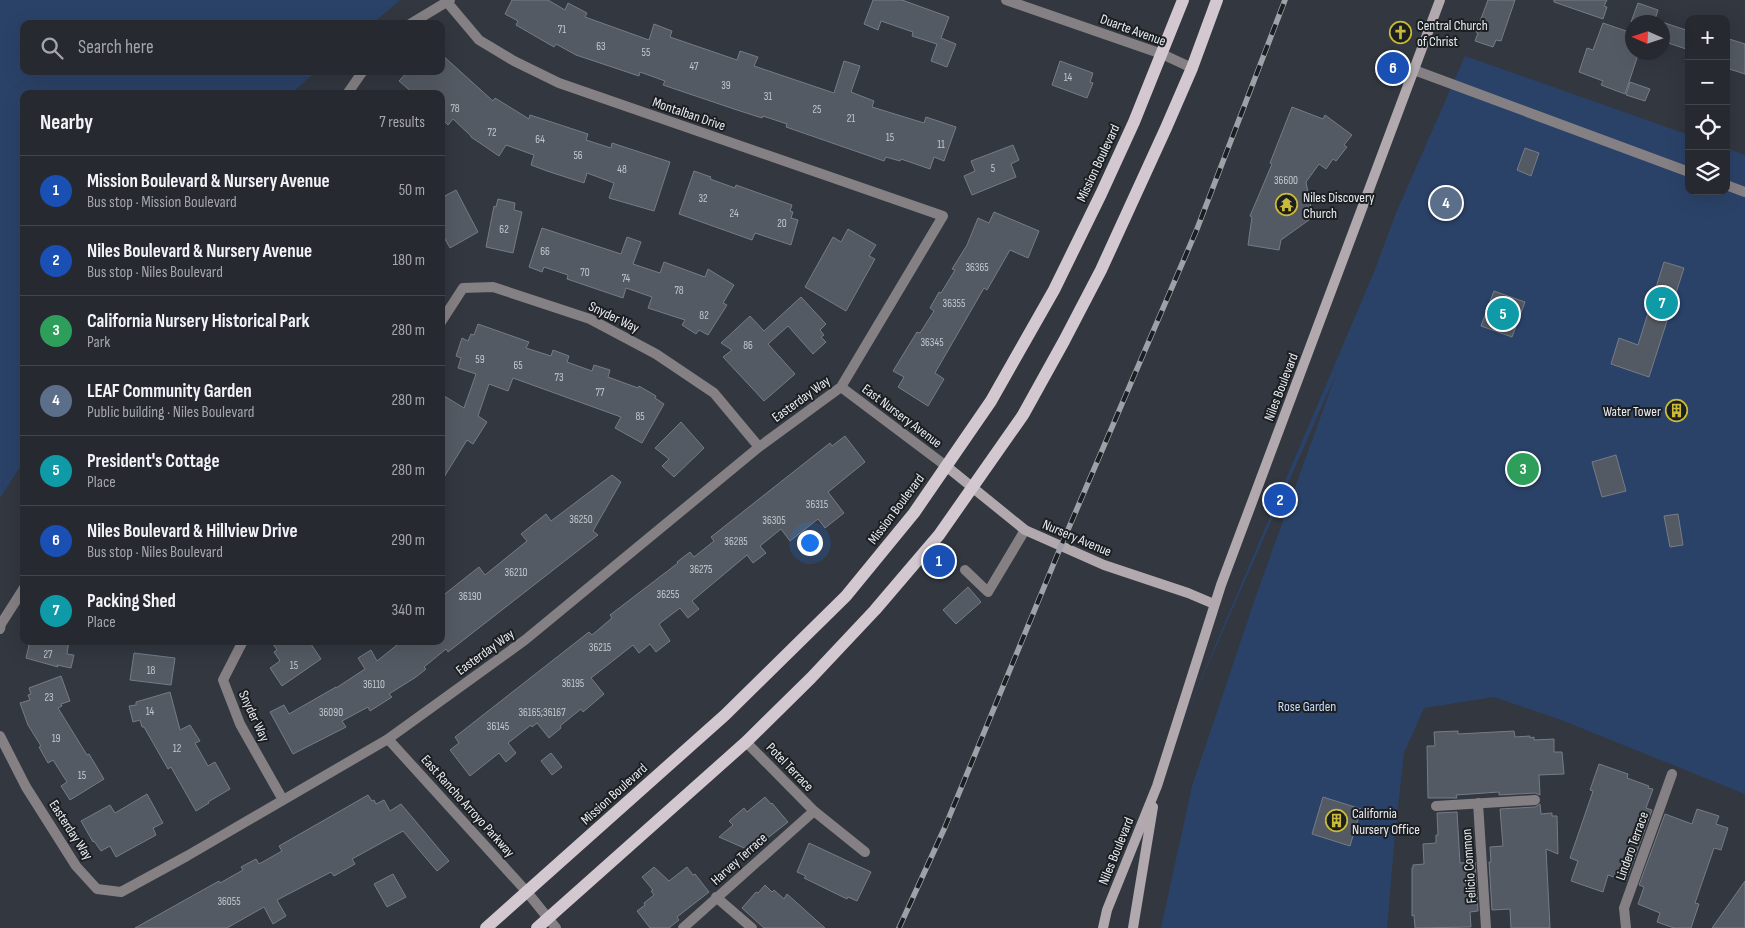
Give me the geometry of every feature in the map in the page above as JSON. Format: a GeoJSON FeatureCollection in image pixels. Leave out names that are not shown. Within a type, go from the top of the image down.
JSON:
{"type":"FeatureCollection","features":[{"type":"Feature","properties":{"kind":"main road","name":"Mission Boulevard"},"geometry":{"type":"LineString","coordinates":[[486,928],[725,715],[846,596],[914,513],[991,401],[1054,290],[1105,185],[1162,54],[1183,0]]}},
{"type":"Feature","properties":{"kind":"main road"},"geometry":{"type":"LineString","coordinates":[[537,928],[552,923],[746,742],[811,678],[875,610],[939,535],[1023,415],[1068,333],[1132,204],[1192,68],[1217,0]]}},
{"type":"Feature","properties":{"kind":"main road","name":"Niles Boulevard"},"geometry":{"type":"LineString","coordinates":[[1103,928],[1108,910],[1157,786],[1214,604],[1440,0]]}},
{"type":"Feature","properties":{"kind":"main road","name":"Nursery Avenue"},"geometry":{"type":"LineString","coordinates":[[946,466],[1024,530],[1104,565],[1188,593],[1214,604]]}},
{"type":"Feature","properties":{"kind":"main road","name":"Niles Boulevard"},"geometry":{"type":"LineString","coordinates":[[1133,928],[1157,786]]}},
{"type":"Feature","properties":{"kind":"street","name":"Duarte Avenue"},"geometry":{"type":"LineString","coordinates":[[1006,0],[1162,54],[1192,68]]}},
{"type":"Feature","properties":{"kind":"street"},"geometry":{"type":"LineString","coordinates":[[417,20],[449,1]]}},
{"type":"Feature","properties":{"kind":"street","name":"Montalban Drive"},"geometry":{"type":"LineString","coordinates":[[449,1],[480,40],[514,61],[559,83],[943,216]]}},
{"type":"Feature","properties":{"kind":"street"},"geometry":{"type":"LineString","coordinates":[[1414,70],[1685,171]]}},
{"type":"Feature","properties":{"kind":"street"},"geometry":{"type":"LineString","coordinates":[[350,90],[360,75]]}},
{"type":"Feature","properties":{"kind":"street"},"geometry":{"type":"LineString","coordinates":[[1730,186],[1745,192]]}},
{"type":"Feature","properties":{"kind":"street","name":"Easterday Way"},"geometry":{"type":"LineString","coordinates":[[0,736],[26,786],[76,866],[97,888],[121,892],[187,856],[388,739],[525,640],[759,447],[841,387],[943,216]]}},
{"type":"Feature","properties":{"kind":"street","name":"Snyder Way"},"geometry":{"type":"LineString","coordinates":[[445,316],[463,288],[493,287],[590,319],[656,354],[714,393],[759,447]]}},
{"type":"Feature","properties":{"kind":"street","name":"East Nursery Avenue"},"geometry":{"type":"LineString","coordinates":[[841,387],[946,466]]}},
{"type":"Feature","properties":{"kind":"street"},"geometry":{"type":"LineString","coordinates":[[965,570],[988,592],[1024,530]]}},
{"type":"Feature","properties":{"kind":"street"},"geometry":{"type":"LineString","coordinates":[[0,629],[1,624],[20,594]]}},
{"type":"Feature","properties":{"kind":"street","name":"Snyder Way"},"geometry":{"type":"LineString","coordinates":[[241,645],[223,680],[240,724],[283,800]]}},
{"type":"Feature","properties":{"kind":"street","name":"East Rancho Arroyo Parkway"},"geometry":{"type":"LineString","coordinates":[[388,739],[552,923]]}},
{"type":"Feature","properties":{"kind":"street","name":"Potel Terrace"},"geometry":{"type":"LineString","coordinates":[[746,742],[814,811],[865,852]]}},
{"type":"Feature","properties":{"kind":"street","name":"Lindero Terrace"},"geometry":{"type":"LineString","coordinates":[[1626,928],[1624,908],[1672,774]]}},
{"type":"Feature","properties":{"kind":"street"},"geometry":{"type":"LineString","coordinates":[[1436,806],[1535,800]]}},
{"type":"Feature","properties":{"kind":"street","name":"Felicio Common"},"geometry":{"type":"LineString","coordinates":[[1478,803],[1486,928]]}},
{"type":"Feature","properties":{"kind":"street","name":"Harvey Terrace"},"geometry":{"type":"LineString","coordinates":[[752,928],[716,897],[814,811]]}},
{"type":"Feature","properties":{"kind":"street"},"geometry":{"type":"LineString","coordinates":[[683,928],[716,897]]}},
{"type":"Feature","properties":{"kind":"green space"},"geometry":{"type":"Polygon","coordinates":[[[0,0],[400,0],[377,20],[20,20],[20,75],[312,75],[295,90],[20,90],[20,467],[0,498],[0,0]]]}},
{"type":"Feature","properties":{"kind":"green space","name":"Rose Garden"},"geometry":{"type":"Polygon","coordinates":[[[1465,56],[1685,134],[1685,195],[1730,195],[1730,149],[1745,155],[1745,794],[1561,720],[1494,697],[1424,708],[1404,753],[1387,928],[1161,928],[1192,786],[1257,593],[1336,374],[1175,740],[1374,272],[1396,213],[1465,56]]]}},
{"type":"Feature","properties":{"kind":"building"},"geometry":{"type":"Polygon","coordinates":[[[512,0],[548,0],[565,10],[568,3],[587,13],[585,17],[649,40],[654,24],[672,31],[670,37],[737,60],[740,51],[758,57],[754,66],[834,93],[844,61],[860,66],[851,92],[874,101],[872,107],[924,123],[926,117],[956,127],[944,161],[934,157],[930,169],[901,159],[900,161],[886,157],[884,161],[786,127],[787,124],[763,116],[762,118],[663,85],[665,81],[640,72],[639,76],[576,55],[556,44],[554,47],[516,25],[518,21],[505,14],[512,0]]]}},
{"type":"Feature","properties":{"kind":"building"},"geometry":{"type":"Polygon","coordinates":[[[873,0],[902,0],[949,17],[941,38],[956,44],[947,67],[931,61],[937,44],[912,36],[913,32],[881,21],[878,30],[864,24],[873,0]]]}},
{"type":"Feature","properties":{"kind":"building"},"geometry":{"type":"Polygon","coordinates":[[[1488,0],[1515,0],[1501,41],[1496,40],[1493,47],[1475,41],[1478,33],[1476,32],[1488,0]]]}},
{"type":"Feature","properties":{"kind":"building"},"geometry":{"type":"Polygon","coordinates":[[[1554,0],[1607,0],[1604,6],[1607,7],[1603,19],[1554,2],[1554,0]]]}},
{"type":"Feature","properties":{"kind":"building"},"geometry":{"type":"Polygon","coordinates":[[[1638,3],[1658,10],[1656,15],[1634,15],[1638,3]]]}},
{"type":"Feature","properties":{"kind":"building"},"geometry":{"type":"Polygon","coordinates":[[[1603,23],[1625,31],[1625,60],[1636,60],[1625,94],[1601,85],[1603,81],[1579,72],[1587,48],[1593,50],[1603,23]]]}},
{"type":"Feature","properties":{"kind":"building"},"geometry":{"type":"Polygon","coordinates":[[[1670,25],[1685,30],[1685,49],[1670,44],[1670,25]]]}},
{"type":"Feature","properties":{"kind":"building"},"geometry":{"type":"Polygon","coordinates":[[[1730,39],[1745,44],[1745,74],[1730,69],[1730,39]]]}},
{"type":"Feature","properties":{"kind":"building"},"geometry":{"type":"Polygon","coordinates":[[[445,58],[493,101],[495,98],[529,119],[530,115],[588,134],[586,140],[611,148],[612,143],[670,162],[654,211],[609,198],[614,183],[587,173],[584,183],[547,171],[531,165],[534,155],[506,145],[499,156],[471,137],[453,119],[448,125],[445,122],[445,90],[409,90],[399,81],[404,75],[445,75],[445,58]]]}},
{"type":"Feature","properties":{"kind":"building"},"geometry":{"type":"Polygon","coordinates":[[[1060,61],[1093,73],[1090,82],[1093,83],[1087,98],[1052,85],[1060,61]]]}},
{"type":"Feature","properties":{"kind":"building"},"geometry":{"type":"Polygon","coordinates":[[[1630,82],[1650,89],[1645,101],[1626,95],[1630,82]]]}},
{"type":"Feature","properties":{"kind":"building"},"geometry":{"type":"Polygon","coordinates":[[[1292,107],[1323,119],[1325,115],[1352,135],[1344,145],[1347,147],[1336,161],[1333,159],[1326,169],[1319,164],[1306,182],[1313,217],[1281,240],[1279,250],[1248,245],[1252,217],[1250,216],[1272,164],[1270,163],[1292,107]]]}},
{"type":"Feature","properties":{"kind":"building"},"geometry":{"type":"Polygon","coordinates":[[[1013,145],[1019,160],[1011,164],[1016,177],[972,195],[964,176],[975,171],[971,161],[1013,145]]]}},
{"type":"Feature","properties":{"kind":"building"},"geometry":{"type":"Polygon","coordinates":[[[1525,148],[1539,153],[1531,176],[1517,170],[1525,148]]]}},
{"type":"Feature","properties":{"kind":"building"},"geometry":{"type":"Polygon","coordinates":[[[694,171],[735,188],[736,185],[792,205],[790,211],[793,212],[791,218],[798,220],[791,245],[755,233],[752,240],[679,214],[694,171]]]}},
{"type":"Feature","properties":{"kind":"building"},"geometry":{"type":"Polygon","coordinates":[[[456,190],[478,232],[450,248],[445,239],[445,196],[456,190]]]}},
{"type":"Feature","properties":{"kind":"building"},"geometry":{"type":"Polygon","coordinates":[[[498,199],[515,203],[514,210],[522,212],[513,253],[486,247],[494,206],[496,207],[498,199]]]}},
{"type":"Feature","properties":{"kind":"building"},"geometry":{"type":"Polygon","coordinates":[[[994,212],[1039,231],[1028,258],[1010,250],[987,290],[984,288],[935,373],[944,379],[928,406],[898,387],[904,377],[893,371],[917,332],[920,333],[934,311],[930,308],[955,270],[952,269],[967,245],[978,218],[989,223],[994,212]]]}},
{"type":"Feature","properties":{"kind":"building"},"geometry":{"type":"Polygon","coordinates":[[[542,228],[621,254],[627,237],[641,242],[633,264],[660,273],[664,262],[705,277],[708,269],[734,285],[723,303],[727,305],[708,335],[699,330],[696,334],[682,325],[685,320],[648,308],[652,297],[626,288],[623,298],[567,279],[568,275],[544,267],[542,272],[529,267],[542,228]]]}},
{"type":"Feature","properties":{"kind":"building"},"geometry":{"type":"Polygon","coordinates":[[[848,229],[876,245],[869,256],[875,259],[846,311],[805,287],[833,237],[841,242],[848,229]]]}},
{"type":"Feature","properties":{"kind":"building"},"geometry":{"type":"Polygon","coordinates":[[[1664,262],[1684,268],[1649,377],[1611,364],[1619,338],[1638,345],[1664,262]]]}},
{"type":"Feature","properties":{"kind":"building"},"geometry":{"type":"Polygon","coordinates":[[[1494,291],[1525,302],[1512,337],[1481,326],[1494,291]]]}},
{"type":"Feature","properties":{"kind":"building"},"geometry":{"type":"Polygon","coordinates":[[[801,297],[826,324],[820,330],[824,335],[821,337],[826,342],[813,354],[788,326],[768,344],[795,374],[764,401],[723,357],[732,350],[721,343],[750,316],[764,331],[801,297]]]}},
{"type":"Feature","properties":{"kind":"building"},"geometry":{"type":"Polygon","coordinates":[[[478,324],[529,342],[526,348],[551,356],[553,350],[569,356],[567,362],[592,371],[594,365],[610,370],[608,377],[638,388],[639,386],[656,396],[655,398],[664,404],[642,443],[615,428],[621,417],[513,378],[508,391],[489,384],[478,416],[487,422],[473,444],[467,440],[445,476],[445,396],[464,408],[476,374],[458,368],[461,358],[456,356],[462,338],[468,341],[471,334],[474,335],[478,324]]]}},
{"type":"Feature","properties":{"kind":"building"},"geometry":{"type":"Polygon","coordinates":[[[681,422],[704,448],[674,477],[662,466],[669,459],[655,448],[681,422]]]}},
{"type":"Feature","properties":{"kind":"building"},"geometry":{"type":"Polygon","coordinates":[[[845,436],[865,462],[828,492],[844,513],[825,528],[818,519],[790,541],[781,529],[760,546],[766,553],[753,563],[747,555],[692,601],[699,609],[688,618],[680,608],[659,624],[670,641],[656,652],[650,644],[639,653],[633,645],[591,678],[604,694],[583,712],[581,709],[560,726],[561,728],[549,738],[537,723],[532,727],[531,725],[508,743],[516,753],[506,762],[499,753],[470,776],[450,750],[459,743],[455,737],[589,632],[592,635],[612,618],[610,615],[690,552],[694,557],[714,541],[711,537],[830,443],[832,446],[845,436]]]}},
{"type":"Feature","properties":{"kind":"building"},"geometry":{"type":"Polygon","coordinates":[[[1616,455],[1626,491],[1602,497],[1592,462],[1616,455]]]}},
{"type":"Feature","properties":{"kind":"building"},"geometry":{"type":"Polygon","coordinates":[[[612,475],[621,482],[593,531],[598,535],[448,652],[446,649],[424,667],[426,669],[416,677],[389,694],[392,697],[370,711],[368,707],[342,721],[346,727],[293,754],[270,712],[284,705],[289,714],[336,688],[365,669],[358,658],[371,650],[377,661],[397,645],[445,645],[445,594],[479,567],[485,575],[527,541],[521,534],[546,514],[551,521],[612,475]]]}},
{"type":"Feature","properties":{"kind":"building"},"geometry":{"type":"Polygon","coordinates":[[[1678,514],[1683,545],[1670,547],[1664,516],[1678,514]]]}},
{"type":"Feature","properties":{"kind":"building"},"geometry":{"type":"Polygon","coordinates":[[[968,587],[981,602],[956,624],[943,610],[968,587]]]}},
{"type":"Feature","properties":{"kind":"building"},"geometry":{"type":"Polygon","coordinates":[[[29,645],[68,645],[67,654],[74,655],[71,668],[57,665],[58,667],[26,658],[29,645]]]}},
{"type":"Feature","properties":{"kind":"building"},"geometry":{"type":"Polygon","coordinates":[[[274,645],[312,645],[321,659],[282,686],[270,668],[280,661],[274,652],[277,650],[274,645]]]}},
{"type":"Feature","properties":{"kind":"building"},"geometry":{"type":"Polygon","coordinates":[[[134,653],[175,658],[171,685],[130,680],[134,653]]]}},
{"type":"Feature","properties":{"kind":"building"},"geometry":{"type":"Polygon","coordinates":[[[61,676],[70,701],[61,704],[62,706],[58,708],[104,779],[70,800],[61,786],[67,782],[53,760],[48,763],[39,747],[41,746],[28,725],[20,703],[30,700],[28,695],[31,694],[29,688],[61,676]]]}},
{"type":"Feature","properties":{"kind":"building"},"geometry":{"type":"Polygon","coordinates":[[[170,692],[180,730],[190,725],[200,741],[195,743],[208,766],[215,762],[230,789],[196,811],[171,767],[168,769],[144,727],[142,727],[140,720],[133,722],[129,706],[136,705],[136,702],[170,692]]]}},
{"type":"Feature","properties":{"kind":"building"},"geometry":{"type":"Polygon","coordinates":[[[1458,731],[1458,734],[1514,731],[1515,737],[1530,736],[1530,738],[1534,737],[1534,740],[1554,739],[1554,752],[1562,752],[1564,774],[1539,775],[1540,795],[1535,793],[1499,795],[1499,792],[1456,795],[1457,798],[1428,798],[1427,746],[1435,746],[1434,732],[1458,731]]]}},
{"type":"Feature","properties":{"kind":"building"},"geometry":{"type":"Polygon","coordinates":[[[551,753],[562,767],[552,775],[541,761],[551,753]]]}},
{"type":"Feature","properties":{"kind":"building"},"geometry":{"type":"Polygon","coordinates":[[[1599,764],[1628,774],[1627,778],[1653,789],[1646,808],[1652,810],[1626,881],[1608,875],[1603,892],[1571,881],[1578,861],[1570,858],[1593,791],[1590,790],[1599,764]]]}},
{"type":"Feature","properties":{"kind":"building"},"geometry":{"type":"Polygon","coordinates":[[[147,794],[163,823],[153,828],[156,835],[116,857],[110,846],[101,851],[93,842],[81,821],[110,805],[115,813],[147,794]]]}},
{"type":"Feature","properties":{"kind":"building"},"geometry":{"type":"Polygon","coordinates":[[[368,795],[376,804],[384,800],[390,811],[401,804],[449,861],[437,871],[403,831],[352,859],[355,864],[334,876],[331,872],[277,900],[286,916],[273,924],[264,907],[227,928],[135,928],[219,881],[220,883],[243,870],[241,867],[256,859],[259,864],[282,851],[279,846],[368,795]]]}},
{"type":"Feature","properties":{"kind":"building"},"geometry":{"type":"Polygon","coordinates":[[[765,797],[788,822],[751,851],[719,837],[733,825],[729,821],[744,808],[747,812],[765,797]]]}},
{"type":"Feature","properties":{"kind":"building","name":"California Nursery Office"},"geometry":{"type":"Polygon","coordinates":[[[1323,797],[1361,809],[1350,846],[1312,834],[1323,797]]]}},
{"type":"Feature","properties":{"kind":"building"},"geometry":{"type":"Polygon","coordinates":[[[1540,804],[1541,814],[1552,813],[1552,816],[1557,816],[1558,854],[1546,849],[1550,928],[1511,928],[1510,909],[1492,910],[1490,847],[1503,846],[1500,809],[1535,807],[1540,804]]]}},
{"type":"Feature","properties":{"kind":"building"},"geometry":{"type":"Polygon","coordinates":[[[1697,809],[1719,816],[1716,824],[1728,828],[1721,850],[1714,848],[1695,903],[1699,904],[1691,928],[1674,928],[1657,922],[1660,913],[1638,904],[1644,887],[1639,885],[1665,814],[1692,824],[1697,809]]]}},
{"type":"Feature","properties":{"kind":"building"},"geometry":{"type":"Polygon","coordinates":[[[1457,812],[1460,863],[1475,862],[1478,911],[1470,912],[1471,927],[1415,928],[1414,915],[1412,916],[1413,865],[1424,864],[1423,844],[1436,843],[1436,835],[1438,835],[1437,813],[1457,812]]]}},
{"type":"Feature","properties":{"kind":"building"},"geometry":{"type":"Polygon","coordinates":[[[809,843],[871,872],[857,901],[848,897],[847,899],[804,878],[806,876],[797,872],[809,843]]]}},
{"type":"Feature","properties":{"kind":"building"},"geometry":{"type":"Polygon","coordinates":[[[654,867],[669,881],[687,867],[709,892],[677,917],[679,920],[669,928],[650,928],[637,911],[654,895],[651,891],[653,890],[642,877],[654,867]]]}},
{"type":"Feature","properties":{"kind":"building"},"geometry":{"type":"Polygon","coordinates":[[[393,874],[406,897],[387,907],[374,884],[393,874]]]}},
{"type":"Feature","properties":{"kind":"building"},"geometry":{"type":"Polygon","coordinates":[[[1745,881],[1745,928],[1712,928],[1745,881]]]}},
{"type":"Feature","properties":{"kind":"building"},"geometry":{"type":"Polygon","coordinates":[[[765,885],[784,899],[787,894],[825,928],[764,928],[742,908],[765,885]]]}},
{"type":"Feature","properties":{"kind":"railway"},"geometry":{"type":"LineString","coordinates":[[899,928],[945,827],[1061,546],[1197,229],[1285,0]]}},
{"type":"Feature","properties":{"kind":"place","name":"Central Church of Christ"},"geometry":{"type":"Point","coordinates":[1401,33]}},
{"type":"Feature","properties":{"kind":"place","name":"Niles Boulevard & Hillview Drive"},"geometry":{"type":"Point","coordinates":[1393,68]}},
{"type":"Feature","properties":{"kind":"place","name":"LEAF Community Garden"},"geometry":{"type":"Point","coordinates":[1446,203]}},
{"type":"Feature","properties":{"kind":"place","name":"Niles Discovery Church"},"geometry":{"type":"Point","coordinates":[1287,205]}},
{"type":"Feature","properties":{"kind":"place","name":"Packing Shed"},"geometry":{"type":"Point","coordinates":[1662,303]}},
{"type":"Feature","properties":{"kind":"place","name":"President's Cottage"},"geometry":{"type":"Point","coordinates":[1503,314]}},
{"type":"Feature","properties":{"kind":"place","name":"Water Tower"},"geometry":{"type":"Point","coordinates":[1677,411]}},
{"type":"Feature","properties":{"kind":"place","name":"California Nursery Historical Park"},"geometry":{"type":"Point","coordinates":[1523,469]}},
{"type":"Feature","properties":{"kind":"place","name":"Niles Boulevard & Nursery Avenue"},"geometry":{"type":"Point","coordinates":[1280,500]}},
{"type":"Feature","properties":{"kind":"place","name":"Mission Boulevard & Nursery Avenue"},"geometry":{"type":"Point","coordinates":[939,561]}},
{"type":"Feature","properties":{"kind":"place","name":"California Nursery Office"},"geometry":{"type":"Point","coordinates":[1336,821]}}]}
